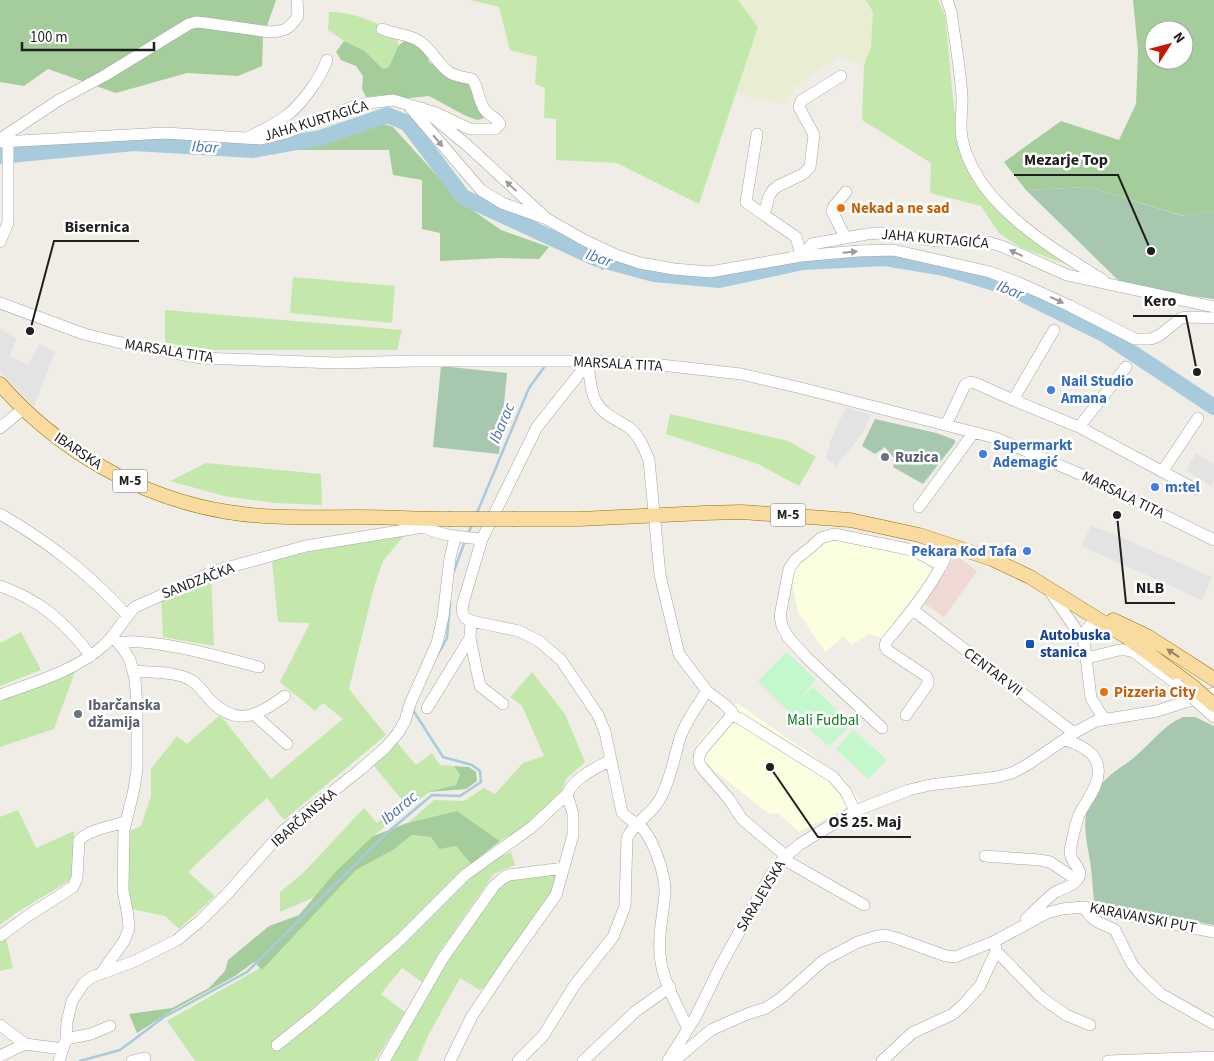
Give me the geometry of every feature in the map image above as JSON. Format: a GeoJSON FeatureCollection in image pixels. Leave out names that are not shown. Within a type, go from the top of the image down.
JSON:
{"type":"FeatureCollection","features":[{"type":"Feature","properties":{"kind":"main road","name":"IBARSKA"},"geometry":{"type":"LineString","coordinates":[[0,384],[23,410],[70,446],[101,467],[160,495],[228,512],[288,517],[424,523]]}},
{"type":"Feature","properties":{"kind":"main road","name":"M-5"},"geometry":{"type":"LineString","coordinates":[[424,523],[448,519],[579,519],[742,512],[850,520],[919,536],[998,561],[1048,588],[1138,645],[1211,711]]}},
{"type":"Feature","properties":{"kind":"main road"},"geometry":{"type":"LineString","coordinates":[[1097,618],[1121,623],[1147,636],[1214,679]]}},
{"type":"Feature","properties":{"kind":"street"},"geometry":{"type":"LineString","coordinates":[[0,242],[8,223],[8,169],[4,144],[59,100],[104,76],[189,24],[206,23],[270,32],[281,31],[290,27],[298,16],[297,0]]}},
{"type":"Feature","properties":{"kind":"street"},"geometry":{"type":"LineString","coordinates":[[947,0],[952,12],[962,96],[960,118],[962,136],[966,154],[979,179],[990,196],[1005,211],[1053,248],[1112,285]]}},
{"type":"Feature","properties":{"kind":"street"},"geometry":{"type":"LineString","coordinates":[[382,29],[392,34],[416,39],[424,44],[449,72],[472,79],[476,85],[484,110],[498,120],[500,124],[495,129],[470,129],[422,108],[407,104]]}},
{"type":"Feature","properties":{"kind":"street"},"geometry":{"type":"LineString","coordinates":[[247,138],[294,109],[320,76],[327,60]]}},
{"type":"Feature","properties":{"kind":"street"},"geometry":{"type":"LineString","coordinates":[[764,216],[769,196],[773,190],[803,174],[810,167],[814,134],[799,107],[799,103],[840,76]]}},
{"type":"Feature","properties":{"kind":"street","name":"JAHA KURTAGIĆA"},"geometry":{"type":"LineString","coordinates":[[4,144],[165,133],[261,139],[279,135],[343,110],[369,103],[393,100],[407,104],[481,190],[502,203],[547,219],[616,256],[640,263],[710,272],[801,256],[893,250],[982,270],[1019,283],[1134,339],[1151,339],[1160,335],[1181,318],[1189,316],[1214,318]]}},
{"type":"Feature","properties":{"kind":"street","name":"JAHA KURTAGIĆA"},"geometry":{"type":"LineString","coordinates":[[422,108],[462,141],[547,219]]}},
{"type":"Feature","properties":{"kind":"street"},"geometry":{"type":"LineString","coordinates":[[757,134],[746,202],[796,237],[801,256]]}},
{"type":"Feature","properties":{"kind":"street"},"geometry":{"type":"LineString","coordinates":[[845,237],[832,212],[834,206],[846,192]]}},
{"type":"Feature","properties":{"kind":"street","name":"JAHA KURTAGIĆA"},"geometry":{"type":"LineString","coordinates":[[801,256],[812,244],[845,237],[882,233],[937,241],[988,242],[1004,247],[1067,275],[1214,307]]}},
{"type":"Feature","properties":{"kind":"street","name":"MARSALA TITA"},"geometry":{"type":"LineString","coordinates":[[0,303],[84,334],[201,358],[336,363],[588,361],[652,364],[741,374],[996,438],[1089,478],[1214,540]]}},
{"type":"Feature","properties":{"kind":"street"},"geometry":{"type":"LineString","coordinates":[[1012,400],[1054,330]]}},
{"type":"Feature","properties":{"kind":"street"},"geometry":{"type":"LineString","coordinates":[[588,361],[595,399],[607,415],[628,428],[642,443],[649,460],[660,575],[679,654],[707,691],[724,704],[732,712],[732,716]]}},
{"type":"Feature","properties":{"kind":"street"},"geometry":{"type":"LineString","coordinates":[[588,361],[536,427],[468,538],[462,611],[465,618],[471,622],[519,631],[539,641],[561,660],[598,715],[605,732],[622,812],[627,819],[637,823],[644,830],[654,849],[661,869],[665,891],[659,940],[661,964],[688,1029]]}},
{"type":"Feature","properties":{"kind":"street"},"geometry":{"type":"LineString","coordinates":[[1079,427],[1126,367]]}},
{"type":"Feature","properties":{"kind":"street"},"geometry":{"type":"LineString","coordinates":[[946,425],[967,383],[976,382],[1012,400],[1079,427],[1195,489]]}},
{"type":"Feature","properties":{"kind":"street"},"geometry":{"type":"LineString","coordinates":[[0,428],[23,410]]}},
{"type":"Feature","properties":{"kind":"street"},"geometry":{"type":"LineString","coordinates":[[1162,472],[1198,418]]}},
{"type":"Feature","properties":{"kind":"street"},"geometry":{"type":"LineString","coordinates":[[920,507],[974,432]]}},
{"type":"Feature","properties":{"kind":"street"},"geometry":{"type":"LineString","coordinates":[[0,514],[72,562],[103,589],[127,615]]}},
{"type":"Feature","properties":{"kind":"street"},"geometry":{"type":"LineString","coordinates":[[424,523],[468,538]]}},
{"type":"Feature","properties":{"kind":"street","name":"SANDZAČKA"},"geometry":{"type":"LineString","coordinates":[[0,695],[56,674],[91,656],[116,640],[127,615],[135,607],[215,571],[306,546],[424,523]]}},
{"type":"Feature","properties":{"kind":"street"},"geometry":{"type":"LineString","coordinates":[[882,728],[807,658],[788,637],[782,626],[780,616],[789,569],[796,559],[821,538],[834,534],[908,549],[926,556],[942,566]]}},
{"type":"Feature","properties":{"kind":"street","name":"IBARČANSKA"},"geometry":{"type":"LineString","coordinates":[[63,1051],[70,1008],[78,990],[88,980],[102,972],[135,961],[177,940],[228,894],[284,831],[361,769],[386,747],[398,732],[405,721],[410,704],[437,643],[443,617],[450,558],[468,538]]}},
{"type":"Feature","properties":{"kind":"street"},"geometry":{"type":"LineString","coordinates":[[906,715],[928,684],[928,680],[884,646],[913,610],[942,566],[951,545]]}},
{"type":"Feature","properties":{"kind":"street"},"geometry":{"type":"LineString","coordinates":[[0,586],[32,600],[56,616],[75,635],[91,656]]}},
{"type":"Feature","properties":{"kind":"street"},"geometry":{"type":"LineString","coordinates":[[1048,588],[1084,641]]}},
{"type":"Feature","properties":{"kind":"street","name":"CENTAR VII"},"geometry":{"type":"LineString","coordinates":[[913,610],[1088,750],[1095,758],[1098,769],[1096,784],[1079,816],[1071,849],[1072,858],[1079,869],[1080,875],[1077,880]]}},
{"type":"Feature","properties":{"kind":"street"},"geometry":{"type":"LineString","coordinates":[[1097,618],[1087,629],[1084,641],[1090,698],[1104,719]]}},
{"type":"Feature","properties":{"kind":"street"},"geometry":{"type":"LineString","coordinates":[[471,622],[470,638],[480,686],[503,704]]}},
{"type":"Feature","properties":{"kind":"street"},"geometry":{"type":"LineString","coordinates":[[427,708],[470,638]]}},
{"type":"Feature","properties":{"kind":"street"},"geometry":{"type":"LineString","coordinates":[[102,972],[124,941],[129,929],[122,864],[126,822],[137,768],[138,705],[134,672],[130,660],[116,640]]}},
{"type":"Feature","properties":{"kind":"street"},"geometry":{"type":"LineString","coordinates":[[116,640],[146,642],[189,649],[259,668]]}},
{"type":"Feature","properties":{"kind":"street"},"geometry":{"type":"LineString","coordinates":[[1087,658],[1126,650],[1134,652],[1184,685]]}},
{"type":"Feature","properties":{"kind":"street"},"geometry":{"type":"LineString","coordinates":[[134,672],[181,676],[191,680],[227,713],[239,716],[255,715],[285,696]]}},
{"type":"Feature","properties":{"kind":"street"},"geometry":{"type":"LineString","coordinates":[[518,1061],[543,1036],[574,986],[613,937],[625,906],[627,838],[637,823],[648,815],[660,800],[667,785],[688,720],[707,691]]}},
{"type":"Feature","properties":{"kind":"street","name":"SARAJEVSKA"},"geometry":{"type":"LineString","coordinates":[[668,1061],[688,1029],[725,957],[772,873],[784,857],[800,844],[856,811],[909,790],[930,784],[997,777],[1012,773],[1028,765],[1090,724],[1104,719],[1157,710],[1214,693]]}},
{"type":"Feature","properties":{"kind":"street"},"geometry":{"type":"LineString","coordinates":[[255,715],[287,744]]}},
{"type":"Feature","properties":{"kind":"street"},"geometry":{"type":"LineString","coordinates":[[732,716],[739,718],[833,777],[846,792],[856,811]]}},
{"type":"Feature","properties":{"kind":"street"},"geometry":{"type":"LineString","coordinates":[[732,716],[720,727],[701,751],[698,758],[702,768],[729,799],[742,818],[784,857],[864,905]]}},
{"type":"Feature","properties":{"kind":"street"},"geometry":{"type":"LineString","coordinates":[[276,1045],[317,1013],[400,940],[465,875],[532,827],[567,794],[576,780],[611,760]]}},
{"type":"Feature","properties":{"kind":"street"},"geometry":{"type":"LineString","coordinates":[[450,1061],[472,1016],[500,973],[556,895],[573,835],[573,814],[567,794]]}},
{"type":"Feature","properties":{"kind":"street"},"geometry":{"type":"LineString","coordinates":[[0,936],[73,887],[77,878],[79,841],[82,837],[89,833],[126,822]]}},
{"type":"Feature","properties":{"kind":"street"},"geometry":{"type":"LineString","coordinates":[[985,856],[1050,862],[1077,880],[1047,898],[1015,929]]}},
{"type":"Feature","properties":{"kind":"street"},"geometry":{"type":"LineString","coordinates":[[384,1061],[443,958],[494,886],[503,878],[509,876],[564,868]]}},
{"type":"Feature","properties":{"kind":"street"},"geometry":{"type":"LineString","coordinates":[[1083,907],[1091,917],[1116,930],[1132,964],[1161,994],[1214,1024]]}},
{"type":"Feature","properties":{"kind":"street","name":"KARAVANSKI PUT"},"geometry":{"type":"LineString","coordinates":[[674,1061],[711,1030],[766,1008],[781,998],[824,960],[858,942],[874,936],[885,935],[946,956],[955,957],[996,946],[1015,929],[1047,913],[1083,907],[1214,932]]}},
{"type":"Feature","properties":{"kind":"street"},"geometry":{"type":"LineString","coordinates":[[996,946],[1000,953],[1041,997],[1066,1015],[1090,1025]]}},
{"type":"Feature","properties":{"kind":"street"},"geometry":{"type":"LineString","coordinates":[[882,1061],[912,1033],[953,1014],[964,1004],[980,986],[996,946]]}},
{"type":"Feature","properties":{"kind":"street"},"geometry":{"type":"LineString","coordinates":[[583,1061],[636,1011],[670,987]]}},
{"type":"Feature","properties":{"kind":"street"},"geometry":{"type":"LineString","coordinates":[[0,1025],[25,1044],[63,1051],[91,1034],[110,1026]]}},
{"type":"Feature","properties":{"kind":"street"},"geometry":{"type":"LineString","coordinates":[[0,1056],[25,1044]]}},
{"type":"Feature","properties":{"kind":"street"},"geometry":{"type":"LineString","coordinates":[[1108,1061],[1214,1056]]}},
{"type":"Feature","properties":{"kind":"street"},"geometry":{"type":"LineString","coordinates":[[132,1061],[145,1058]]}},
{"type":"Feature","properties":{"kind":"shaded area"},"geometry":{"type":"Polygon","coordinates":[[[738,0],[866,0],[873,12],[871,47],[864,66],[839,55],[794,88],[785,104],[736,93],[758,27],[738,0]]]}},
{"type":"Feature","properties":{"kind":"shaded area"},"geometry":{"type":"Polygon","coordinates":[[[1089,187],[1183,216],[1214,211],[1214,299],[1125,287],[1026,190],[1089,187]]]}},
{"type":"Feature","properties":{"kind":"shaded area"},"geometry":{"type":"Polygon","coordinates":[[[0,328],[16,339],[10,356],[29,365],[39,344],[55,352],[34,407],[0,372],[0,328]]]}},
{"type":"Feature","properties":{"kind":"shaded area"},"geometry":{"type":"Polygon","coordinates":[[[441,366],[507,373],[499,454],[433,447],[441,366]]]}},
{"type":"Feature","properties":{"kind":"shaded area"},"geometry":{"type":"Polygon","coordinates":[[[846,407],[871,415],[863,433],[836,466],[826,458],[831,439],[846,407]]]}},
{"type":"Feature","properties":{"kind":"shaded area"},"geometry":{"type":"Polygon","coordinates":[[[875,419],[936,433],[955,440],[955,443],[923,484],[893,467],[895,460],[885,447],[875,454],[862,446],[875,419]]]}},
{"type":"Feature","properties":{"kind":"shaded area"},"geometry":{"type":"Polygon","coordinates":[[[1196,453],[1214,464],[1214,480],[1211,486],[1186,470],[1196,453]]]}},
{"type":"Feature","properties":{"kind":"shaded area"},"geometry":{"type":"Polygon","coordinates":[[[1091,526],[1212,577],[1202,600],[1081,546],[1091,526]]]}},
{"type":"Feature","properties":{"kind":"shaded area"},"geometry":{"type":"Polygon","coordinates":[[[832,530],[914,547],[933,570],[882,638],[869,634],[851,645],[844,636],[825,652],[798,612],[792,584],[796,560],[832,530]]]}},
{"type":"Feature","properties":{"kind":"shaded area"},"geometry":{"type":"Polygon","coordinates":[[[956,555],[977,571],[944,617],[922,602],[956,555]]]}},
{"type":"Feature","properties":{"kind":"shaded area"},"geometry":{"type":"Polygon","coordinates":[[[737,703],[844,778],[860,801],[799,832],[778,813],[769,814],[717,773],[699,756],[697,744],[714,723],[737,703]]]}},
{"type":"Feature","properties":{"kind":"shaded area"},"geometry":{"type":"Polygon","coordinates":[[[1183,717],[1195,717],[1214,726],[1214,925],[1094,903],[1085,827],[1087,808],[1091,799],[1097,789],[1110,775],[1135,757],[1165,728],[1183,717]]]}},
{"type":"Feature","properties":{"kind":"green space"},"geometry":{"type":"Polygon","coordinates":[[[0,0],[276,0],[263,37],[262,66],[238,76],[187,73],[116,93],[48,69],[24,86],[0,82],[0,0]]]}},
{"type":"Feature","properties":{"kind":"green space"},"geometry":{"type":"Polygon","coordinates":[[[470,0],[738,0],[758,27],[699,204],[617,163],[556,160],[556,119],[544,118],[545,88],[535,84],[537,57],[510,50],[499,7],[470,0]]]}},
{"type":"Feature","properties":{"kind":"green space"},"geometry":{"type":"Polygon","coordinates":[[[866,0],[938,0],[945,15],[958,137],[977,176],[1073,267],[1020,247],[999,233],[981,206],[930,193],[931,163],[862,120],[864,65],[871,47],[873,12],[866,0]]]}},
{"type":"Feature","properties":{"kind":"green space"},"geometry":{"type":"Polygon","coordinates":[[[1133,0],[1214,0],[1214,211],[1184,216],[1089,187],[1026,190],[1004,162],[1061,121],[1119,140],[1136,104],[1138,51],[1133,0]]]}},
{"type":"Feature","properties":{"kind":"green space"},"geometry":{"type":"Polygon","coordinates":[[[329,12],[347,13],[397,32],[398,46],[389,67],[383,69],[365,51],[344,41],[328,30],[329,12]]]}},
{"type":"Feature","properties":{"kind":"green space"},"geometry":{"type":"Polygon","coordinates":[[[409,37],[426,49],[429,62],[471,81],[493,116],[477,120],[429,96],[401,99],[386,95],[366,97],[362,89],[363,76],[356,66],[341,60],[336,52],[344,41],[365,51],[383,69],[389,67],[398,46],[409,37]]]}},
{"type":"Feature","properties":{"kind":"green space"},"geometry":{"type":"Polygon","coordinates":[[[381,123],[393,127],[461,202],[501,230],[549,247],[539,259],[502,258],[440,261],[440,233],[422,229],[422,180],[393,175],[389,150],[297,150],[381,123]]]}},
{"type":"Feature","properties":{"kind":"green space"},"geometry":{"type":"Polygon","coordinates":[[[293,277],[395,286],[392,323],[290,313],[293,277]]]}},
{"type":"Feature","properties":{"kind":"green space"},"geometry":{"type":"Polygon","coordinates":[[[165,310],[402,330],[397,350],[213,350],[165,343],[165,310]]]}},
{"type":"Feature","properties":{"kind":"green space"},"geometry":{"type":"Polygon","coordinates":[[[670,414],[788,441],[816,457],[799,486],[758,464],[666,434],[670,414]]]}},
{"type":"Feature","properties":{"kind":"green space"},"geometry":{"type":"Polygon","coordinates":[[[206,463],[321,474],[322,505],[275,503],[224,496],[170,481],[206,463]]]}},
{"type":"Feature","properties":{"kind":"green space"},"geometry":{"type":"Polygon","coordinates":[[[407,532],[383,561],[374,587],[349,689],[386,735],[284,820],[267,798],[251,812],[188,872],[215,896],[179,929],[165,916],[132,909],[124,885],[128,832],[141,826],[151,796],[151,769],[177,736],[187,744],[220,715],[271,779],[343,719],[323,703],[315,711],[280,682],[310,623],[278,622],[272,561],[327,547],[407,532]]]}},
{"type":"Feature","properties":{"kind":"green space"},"geometry":{"type":"Polygon","coordinates":[[[211,576],[214,646],[163,637],[161,596],[211,576]]]}},
{"type":"Feature","properties":{"kind":"green space"},"geometry":{"type":"Polygon","coordinates":[[[21,632],[41,670],[0,686],[0,643],[21,632]]]}},
{"type":"Feature","properties":{"kind":"green space","name":"Mali Fudbal"},"geometry":{"type":"Polygon","coordinates":[[[787,652],[816,680],[797,702],[813,687],[852,724],[829,746],[788,711],[758,681],[787,652]]]}},
{"type":"Feature","properties":{"kind":"green space"},"geometry":{"type":"Polygon","coordinates":[[[77,666],[54,729],[0,747],[0,694],[77,666]]]}},
{"type":"Feature","properties":{"kind":"green space"},"geometry":{"type":"Polygon","coordinates":[[[532,672],[565,714],[585,762],[566,779],[561,793],[530,824],[500,841],[457,811],[408,823],[434,800],[464,801],[484,788],[495,794],[523,763],[544,756],[522,706],[510,697],[532,672]]]}},
{"type":"Feature","properties":{"kind":"green space"},"geometry":{"type":"Polygon","coordinates":[[[853,730],[887,760],[868,779],[836,749],[853,730]]]}},
{"type":"Feature","properties":{"kind":"green space"},"geometry":{"type":"Polygon","coordinates":[[[395,740],[416,765],[432,753],[440,765],[454,766],[460,775],[456,785],[428,793],[373,836],[337,870],[315,897],[280,912],[280,892],[303,873],[364,808],[377,823],[403,801],[370,761],[395,740]]]}},
{"type":"Feature","properties":{"kind":"green space"},"geometry":{"type":"Polygon","coordinates":[[[454,766],[469,767],[476,772],[477,781],[466,789],[428,792],[456,785],[460,775],[454,766]]]}},
{"type":"Feature","properties":{"kind":"green space"},"geometry":{"type":"Polygon","coordinates":[[[18,810],[36,848],[74,831],[74,868],[72,879],[0,925],[0,817],[18,810]]]}},
{"type":"Feature","properties":{"kind":"green space"},"geometry":{"type":"Polygon","coordinates":[[[457,811],[500,841],[471,864],[456,846],[439,849],[431,837],[412,835],[393,850],[356,870],[262,970],[254,962],[235,976],[173,1010],[137,1033],[129,1014],[172,1008],[209,988],[225,971],[228,960],[269,926],[299,915],[337,870],[373,836],[407,823],[457,811]]]}},
{"type":"Feature","properties":{"kind":"green space"},"geometry":{"type":"Polygon","coordinates":[[[412,835],[431,837],[439,848],[456,846],[471,864],[407,927],[274,1049],[480,865],[511,852],[515,865],[494,874],[438,954],[422,982],[402,968],[381,994],[405,1012],[375,1061],[195,1061],[167,1021],[260,968],[262,970],[356,870],[393,850],[412,835]]]}},
{"type":"Feature","properties":{"kind":"green space"},"geometry":{"type":"Polygon","coordinates":[[[539,873],[556,875],[559,881],[488,984],[480,990],[460,978],[429,1034],[417,1061],[385,1061],[446,959],[488,899],[508,878],[539,873]]]}},
{"type":"Feature","properties":{"kind":"green space"},"geometry":{"type":"Polygon","coordinates":[[[6,938],[13,968],[0,971],[0,940],[6,938]]]}},
{"type":"Feature","properties":{"kind":"waterway","name":"Ibar"},"geometry":{"type":"LineString","coordinates":[[0,156],[134,143],[253,150],[320,138],[387,115],[407,123],[463,197],[595,258],[654,274],[719,280],[803,262],[885,258],[945,268],[1008,287],[1104,334],[1214,407]]}},
{"type":"Feature","properties":{"kind":"waterway","name":"Ibarac"},"geometry":{"type":"LineString","coordinates":[[602,269],[604,260]]}},
{"type":"Feature","properties":{"kind":"waterway","name":"Ibarac"},"geometry":{"type":"LineString","coordinates":[[477,513],[529,388],[545,366]]}},
{"type":"Feature","properties":{"kind":"waterway","name":"Ibarac"},"geometry":{"type":"LineString","coordinates":[[468,534],[473,523]]}},
{"type":"Feature","properties":{"kind":"waterway","name":"Ibarac"},"geometry":{"type":"LineString","coordinates":[[454,571],[465,541]]}},
{"type":"Feature","properties":{"kind":"waterway","name":"Ibarac"},"geometry":{"type":"LineString","coordinates":[[437,656],[447,638],[450,604]]}},
{"type":"Feature","properties":{"kind":"waterway","name":"Ibarac"},"geometry":{"type":"LineString","coordinates":[[80,1061],[120,1050],[164,1017],[247,972],[388,832],[432,795],[460,796],[481,782],[480,771],[472,765],[443,757],[414,709]]}},
{"type":"Feature","properties":{"kind":"place","name":"Nekad a ne sad"},"geometry":{"type":"Point","coordinates":[841,208]}},
{"type":"Feature","properties":{"kind":"place","name":"Mezarje Top"},"geometry":{"type":"Point","coordinates":[1151,251]}},
{"type":"Feature","properties":{"kind":"place","name":"Bisernica"},"geometry":{"type":"Point","coordinates":[30,331]}},
{"type":"Feature","properties":{"kind":"place","name":"Kero"},"geometry":{"type":"Point","coordinates":[1197,372]}},
{"type":"Feature","properties":{"kind":"place","name":"Nail Studio Amana"},"geometry":{"type":"Point","coordinates":[1051,390]}},
{"type":"Feature","properties":{"kind":"place","name":"Supermarkt Ademagić"},"geometry":{"type":"Point","coordinates":[983,454]}},
{"type":"Feature","properties":{"kind":"place","name":"Ruzica"},"geometry":{"type":"Point","coordinates":[885,457]}},
{"type":"Feature","properties":{"kind":"place","name":"m:tel"},"geometry":{"type":"Point","coordinates":[1155,487]}},
{"type":"Feature","properties":{"kind":"place","name":"NLB"},"geometry":{"type":"Point","coordinates":[1117,515]}},
{"type":"Feature","properties":{"kind":"place","name":"Pekara Kod Tafa"},"geometry":{"type":"Point","coordinates":[1027,551]}},
{"type":"Feature","properties":{"kind":"place","name":"Autobuska stanica"},"geometry":{"type":"Point","coordinates":[1030,644]}},
{"type":"Feature","properties":{"kind":"place","name":"Pizzeria City"},"geometry":{"type":"Point","coordinates":[1104,692]}},
{"type":"Feature","properties":{"kind":"place","name":"Ibarčanska džamija"},"geometry":{"type":"Point","coordinates":[78,714]}},
{"type":"Feature","properties":{"kind":"place","name":"OŠ 25. Maj"},"geometry":{"type":"Point","coordinates":[770,767]}}]}
